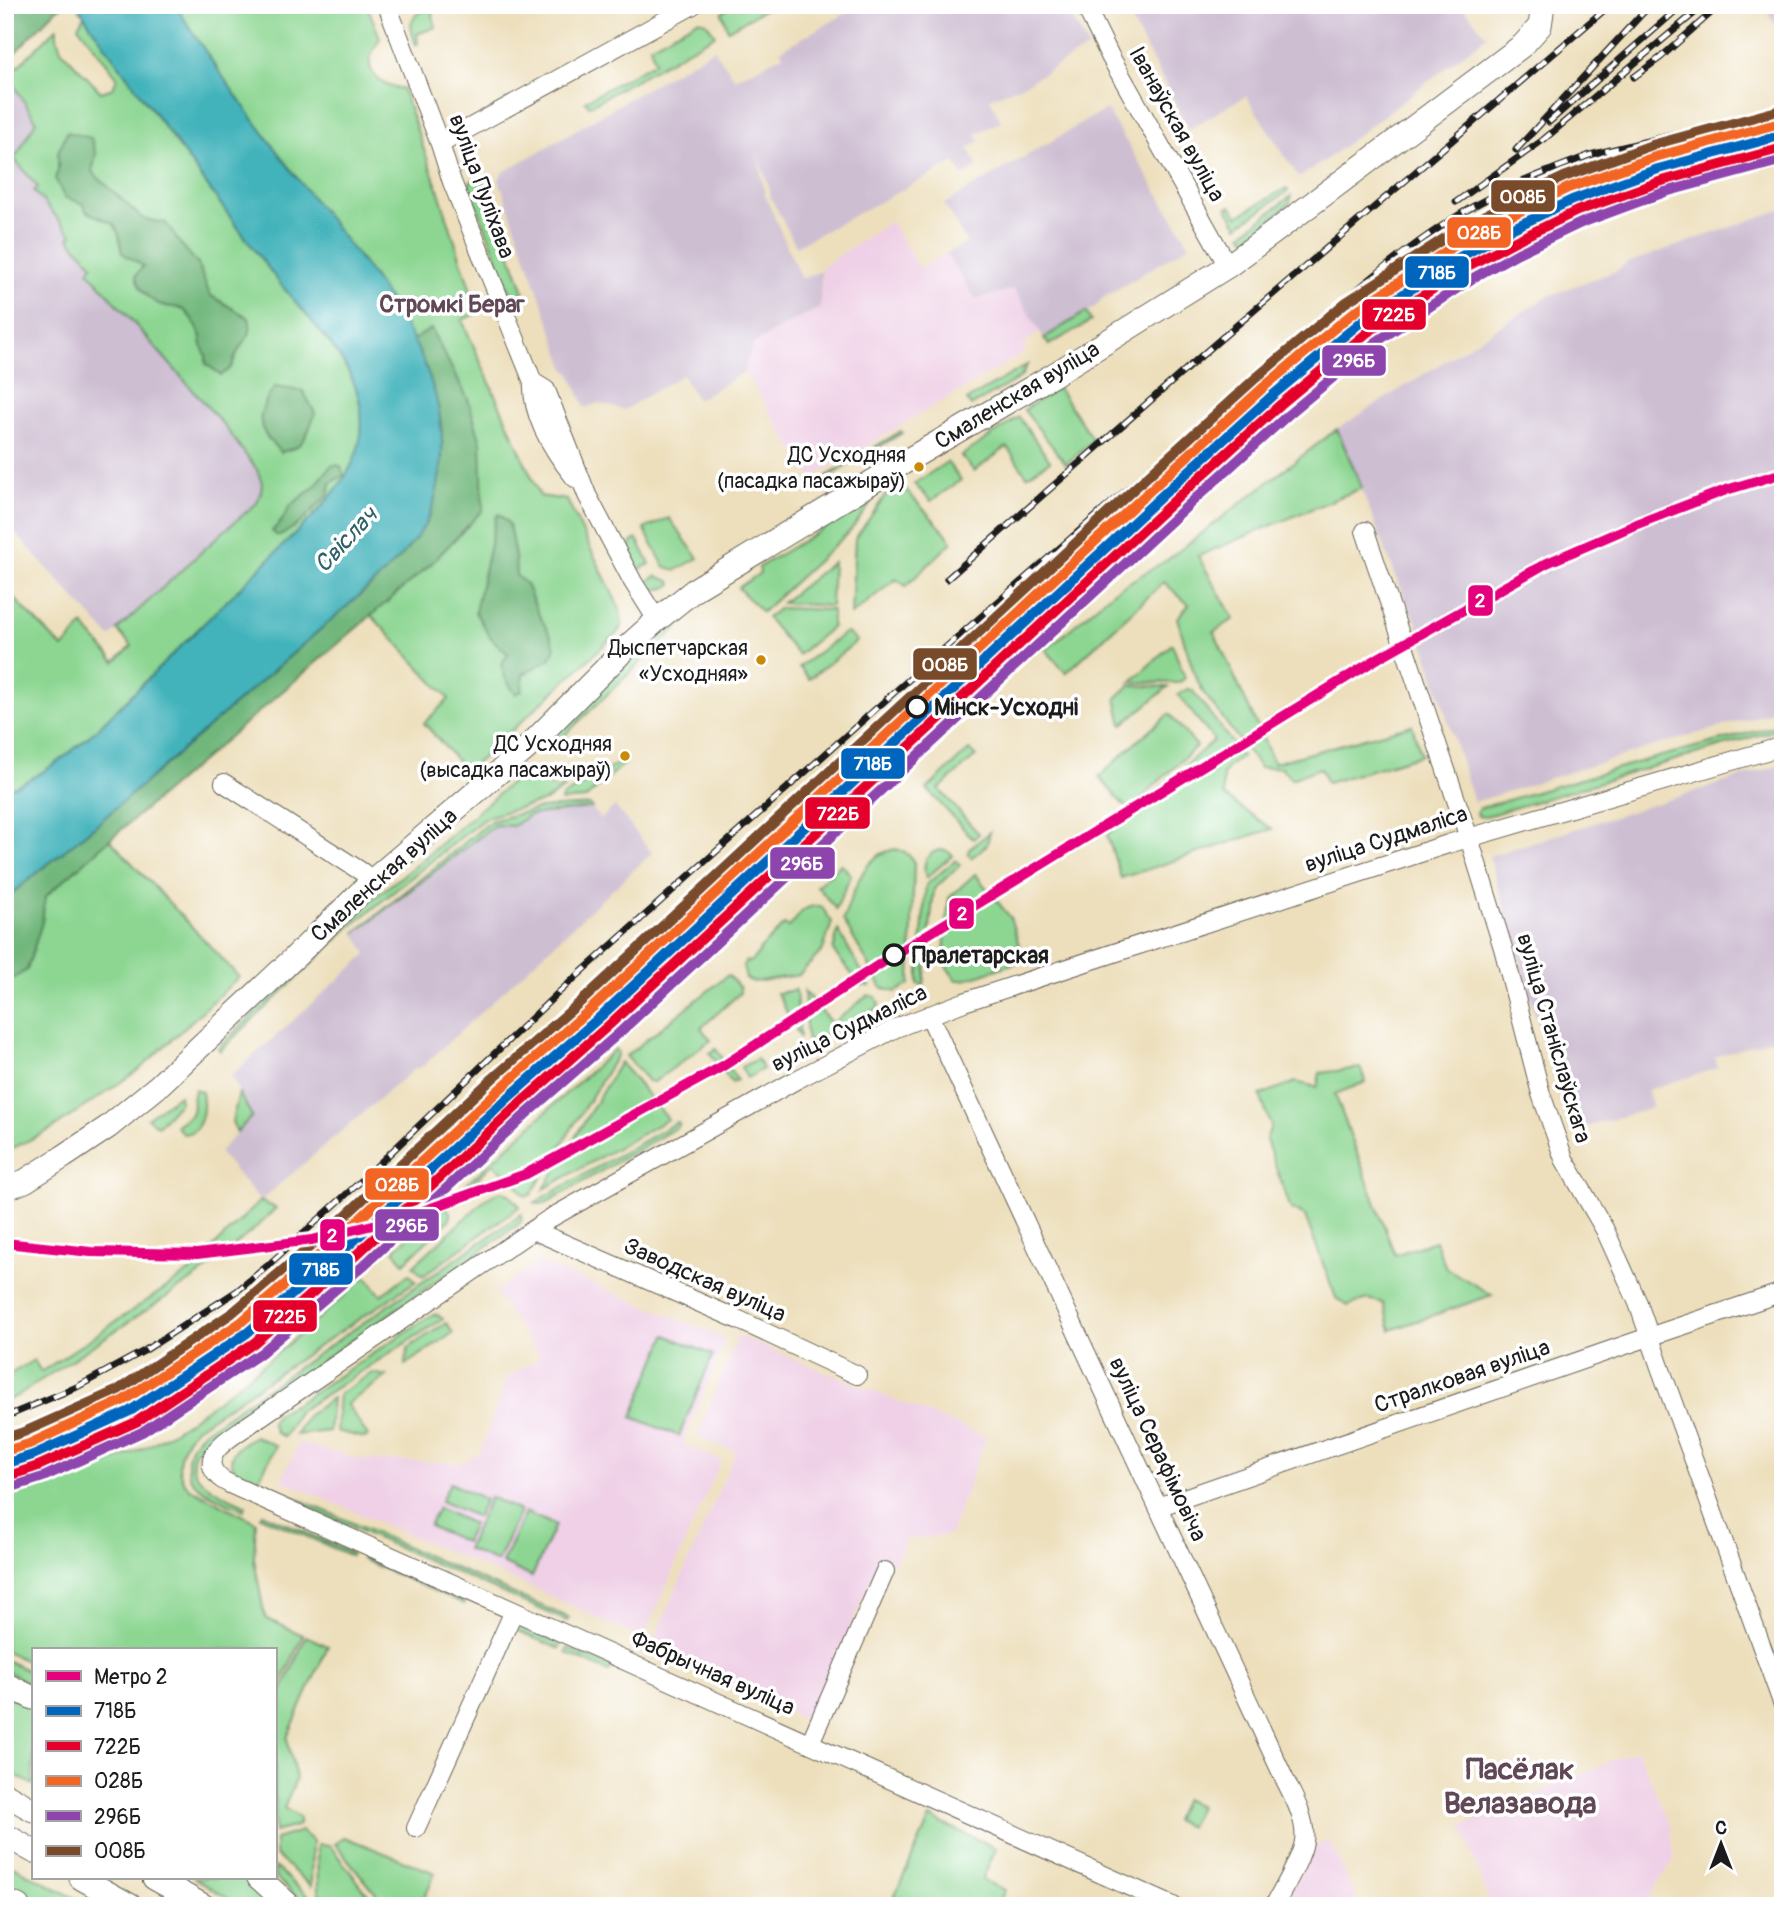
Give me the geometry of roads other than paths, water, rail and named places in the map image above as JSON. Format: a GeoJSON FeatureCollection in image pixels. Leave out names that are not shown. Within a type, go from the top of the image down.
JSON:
{"type":"FeatureCollection","features":[{"type":"Feature","properties":{"kind":"main road","name":"Смаленская вуліца"},"geometry":{"type":"LineString","coordinates":[[5,1189],[25,1181],[64,1157],[108,1127],[157,1087],[372,881],[527,748],[628,646],[697,588],[1055,374],[1228,265],[1523,45],[1540,26],[1543,5]]}},
{"type":"Feature","properties":{"kind":"main road"},"geometry":{"type":"LineString","coordinates":[[5,1684],[32,1698]]}},
{"type":"Feature","properties":{"kind":"main road"},"geometry":{"type":"LineString","coordinates":[[5,1794],[32,1809]]}},
{"type":"Feature","properties":{"kind":"main road"},"geometry":{"type":"LineString","coordinates":[[5,1835],[32,1850]]}},
{"type":"Feature","properties":{"kind":"main road"},"geometry":{"type":"LineString","coordinates":[[85,1880],[131,1906]]}},
{"type":"Feature","properties":{"kind":"main road"},"geometry":{"type":"LineString","coordinates":[[158,1880],[204,1906]]}},
{"type":"Feature","properties":{"kind":"main road"},"geometry":{"type":"LineString","coordinates":[[261,1880],[290,1906]]}},
{"type":"Feature","properties":{"kind":"main road"},"geometry":{"type":"LineString","coordinates":[[5,1900],[18,1906]]}},
{"type":"Feature","properties":{"kind":"street","name":"вуліца Пуліхава"},"geometry":{"type":"LineString","coordinates":[[387,5],[488,275],[540,386],[532,397],[544,428],[560,460],[587,495],[633,582],[657,620]]}},
{"type":"Feature","properties":{"kind":"street"},"geometry":{"type":"LineString","coordinates":[[440,144],[693,5]]}},
{"type":"Feature","properties":{"kind":"street","name":"Іванаўская вуліца"},"geometry":{"type":"LineString","coordinates":[[1085,5],[1116,67],[1228,265]]}},
{"type":"Feature","properties":{"kind":"street","name":"вуліца Станіслаўскага"},"geometry":{"type":"LineString","coordinates":[[1365,531],[1469,838],[1503,948],[1536,1078],[1564,1159],[1605,1230],[1638,1303],[1783,1705]]}},
{"type":"Feature","properties":{"kind":"street","name":"вуліца Судмаліса"},"geometry":{"type":"LineString","coordinates":[[232,1485],[217,1476],[212,1459],[216,1450],[247,1426],[549,1219],[796,1080],[896,1028],[964,1002],[1183,929],[1469,838],[1783,746]]}},
{"type":"Feature","properties":{"kind":"street"},"geometry":{"type":"LineString","coordinates":[[224,783],[372,881]]}},
{"type":"Feature","properties":{"kind":"street","name":"вуліца Серафімовіча"},"geometry":{"type":"LineString","coordinates":[[929,1015],[1302,1820],[1305,1838],[1302,1849],[1274,1906]]}},
{"type":"Feature","properties":{"kind":"street","name":"Заводская вуліца"},"geometry":{"type":"LineString","coordinates":[[533,1230],[857,1375]]}},
{"type":"Feature","properties":{"kind":"street","name":"Стралковая вуліца"},"geometry":{"type":"LineString","coordinates":[[1158,1507],[1783,1292]]}},
{"type":"Feature","properties":{"kind":"street","name":"Фабрычная вуліца"},"geometry":{"type":"LineString","coordinates":[[232,1485],[1173,1906]]}},
{"type":"Feature","properties":{"kind":"street"},"geometry":{"type":"LineString","coordinates":[[810,1743],[885,1571]]}},
{"type":"Feature","properties":{"kind":"street"},"geometry":{"type":"LineString","coordinates":[[416,1828],[514,1611]]}},
{"type":"Feature","properties":{"kind":"water","name":"Свіслач"},"geometry":{"type":"Polygon","coordinates":[[[77,5],[175,5],[239,100],[356,253],[402,319],[434,390],[441,428],[441,467],[435,499],[427,521],[390,568],[96,825],[5,899],[5,790],[54,764],[96,730],[316,513],[346,475],[358,447],[361,432],[359,399],[346,367],[250,244],[77,5]]]}},
{"type":"Feature","properties":{"kind":"railway"},"geometry":{"type":"LineString","coordinates":[[947,579],[1216,343],[1610,5]]}},
{"type":"Feature","properties":{"kind":"railway"},"geometry":{"type":"LineString","coordinates":[[1516,150],[1650,5]]}},
{"type":"Feature","properties":{"kind":"railway"},"geometry":{"type":"LineString","coordinates":[[1549,122],[1682,5]]}},
{"type":"Feature","properties":{"kind":"railway"},"geometry":{"type":"LineString","coordinates":[[1456,202],[1543,140],[1704,5]]}},
{"type":"Feature","properties":{"kind":"railway"},"geometry":{"type":"LineString","coordinates":[[1634,77],[1660,58],[1720,5]]}},
{"type":"Feature","properties":{"kind":"railway"},"geometry":{"type":"LineString","coordinates":[[5,1417],[77,1387],[144,1351],[237,1291],[266,1267],[361,1181],[558,993],[898,689],[1330,312],[1406,251],[1496,194],[1590,155],[1783,108]]}},
{"type":"Feature","properties":{"kind":"railway"},"geometry":{"type":"LineString","coordinates":[[1730,157],[1783,145]]}},
{"type":"Feature","properties":{"kind":"metro line","name":"2"},"geometry":{"type":"LineString","coordinates":[[5,1243],[91,1252],[197,1254],[312,1240],[409,1216],[526,1174],[723,1066],[894,955],[1380,657],[1547,563],[1637,524],[1726,490],[1783,473]]}},
{"type":"Feature","properties":{"kind":"place","name":"ДС Усходняя (пасадка пасажыраў)"},"geometry":{"type":"Point","coordinates":[919,467]}},
{"type":"Feature","properties":{"kind":"place","name":"Дыспетчарская «Усходняя»"},"geometry":{"type":"Point","coordinates":[761,660]}},
{"type":"Feature","properties":{"kind":"place","name":"Мінск-Усходні"},"geometry":{"type":"Point","coordinates":[917,707]}},
{"type":"Feature","properties":{"kind":"place","name":"ДС Усходняя (высадка пасажыраў)"},"geometry":{"type":"Point","coordinates":[625,756]}},
{"type":"Feature","properties":{"kind":"place","name":"Пралетарская"},"geometry":{"type":"Point","coordinates":[894,955]}},
{"type":"Feature","properties":{"kind":"district","name":"Стромкі Бераг"},"geometry":{"type":"Point","coordinates":[452,304]}},
{"type":"Feature","properties":{"kind":"district","name":"Пасёлак Велазавода"},"geometry":{"type":"Point","coordinates":[1520,1786]}}]}
